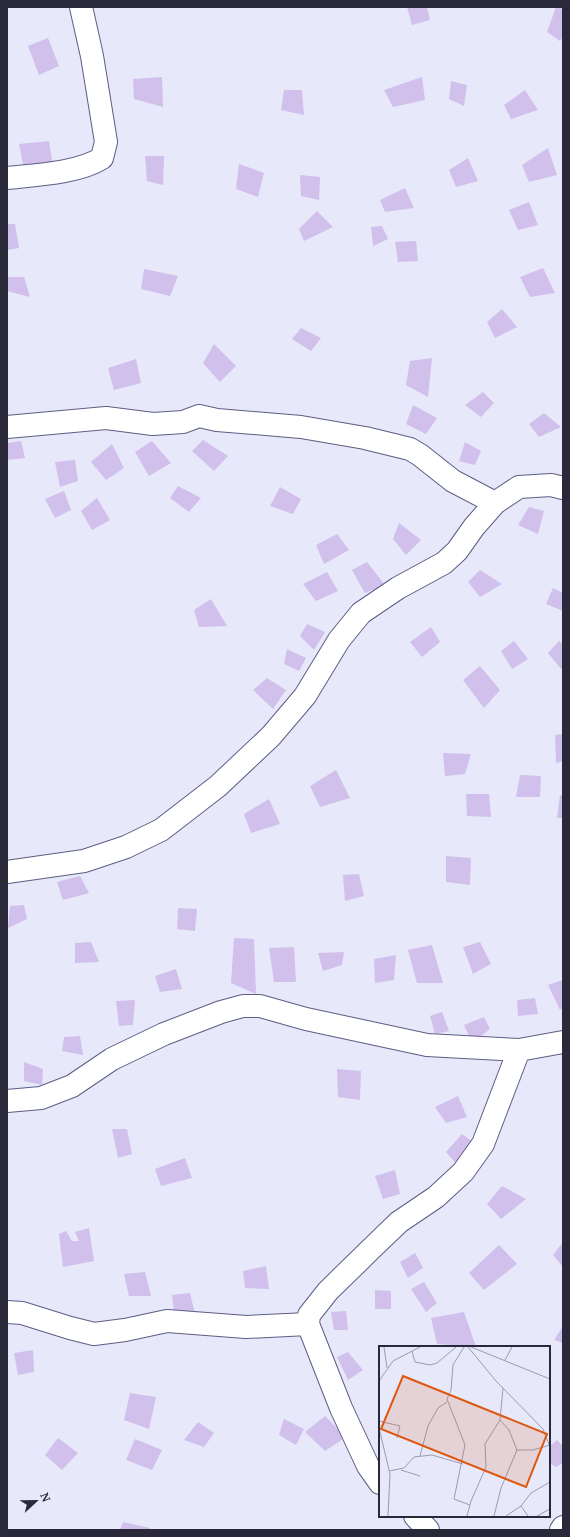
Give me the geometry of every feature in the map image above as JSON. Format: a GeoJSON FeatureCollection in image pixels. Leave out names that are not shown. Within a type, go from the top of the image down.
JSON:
{"type":"FeatureCollection","features":[{"type":"Feature","properties":{"kind":"street"},"geometry":{"type":"LineString","coordinates":[[7,178],[47,173],[92,164],[102,158],[106,142],[92,56],[81,7]]}},
{"type":"Feature","properties":{"kind":"street"},"geometry":{"type":"LineString","coordinates":[[7,427],[106,418],[152,424],[183,422],[199,416],[217,420],[301,427],[365,438],[410,449],[420,454],[453,481],[496,503]]}},
{"type":"Feature","properties":{"kind":"street"},"geometry":{"type":"LineString","coordinates":[[7,872],[84,861],[126,847],[161,830],[218,786],[271,736],[305,696],[339,640],[361,613],[398,588],[444,563],[457,551],[474,527],[496,503],[519,487],[551,485],[563,488]]}},
{"type":"Feature","properties":{"kind":"street"},"geometry":{"type":"LineString","coordinates":[[7,1101],[41,1098],[72,1086],[112,1058],[164,1034],[221,1012],[243,1006],[266,1007],[306,1019],[428,1046],[519,1050],[563,1042]]}},
{"type":"Feature","properties":{"kind":"street"},"geometry":{"type":"LineString","coordinates":[[379,1482],[365,1460],[342,1408],[308,1324],[309,1315],[328,1291],[398,1222],[436,1197],[463,1172],[483,1144],[519,1050]]}},
{"type":"Feature","properties":{"kind":"street"},"geometry":{"type":"LineString","coordinates":[[7,1312],[22,1313],[94,1334],[124,1330],[167,1321],[246,1327],[308,1324]]}},
{"type":"Feature","properties":{"kind":"street"},"geometry":{"type":"LineString","coordinates":[[416,1517],[428,1530]]}},
{"type":"Feature","properties":{"kind":"building"},"geometry":{"type":"Polygon","coordinates":[[[407,7],[427,7],[430,20],[412,25],[407,7]]]}},
{"type":"Feature","properties":{"kind":"building"},"geometry":{"type":"Polygon","coordinates":[[[556,7],[563,9],[563,37],[560,41],[547,32],[556,7]]]}},
{"type":"Feature","properties":{"kind":"building"},"geometry":{"type":"Polygon","coordinates":[[[48,38],[59,66],[39,75],[28,46],[48,38]]]}},
{"type":"Feature","properties":{"kind":"building"},"geometry":{"type":"Polygon","coordinates":[[[162,77],[163,107],[134,99],[133,79],[162,77]]]}},
{"type":"Feature","properties":{"kind":"building"},"geometry":{"type":"Polygon","coordinates":[[[422,77],[425,100],[393,107],[384,90],[422,77]]]}},
{"type":"Feature","properties":{"kind":"building"},"geometry":{"type":"Polygon","coordinates":[[[451,81],[467,85],[464,106],[449,99],[451,81]]]}},
{"type":"Feature","properties":{"kind":"building"},"geometry":{"type":"Polygon","coordinates":[[[284,90],[302,90],[304,115],[281,110],[284,90]]]}},
{"type":"Feature","properties":{"kind":"building"},"geometry":{"type":"Polygon","coordinates":[[[525,90],[538,110],[511,119],[504,105],[525,90]]]}},
{"type":"Feature","properties":{"kind":"building"},"geometry":{"type":"Polygon","coordinates":[[[49,141],[53,166],[24,169],[19,144],[49,141]]]}},
{"type":"Feature","properties":{"kind":"building"},"geometry":{"type":"Polygon","coordinates":[[[548,148],[557,175],[529,182],[522,165],[548,148]]]}},
{"type":"Feature","properties":{"kind":"building"},"geometry":{"type":"Polygon","coordinates":[[[145,156],[164,156],[163,185],[147,181],[145,156]]]}},
{"type":"Feature","properties":{"kind":"building"},"geometry":{"type":"Polygon","coordinates":[[[468,158],[478,181],[456,187],[449,170],[468,158]]]}},
{"type":"Feature","properties":{"kind":"building"},"geometry":{"type":"Polygon","coordinates":[[[239,164],[264,173],[258,197],[236,189],[239,164]]]}},
{"type":"Feature","properties":{"kind":"building"},"geometry":{"type":"Polygon","coordinates":[[[300,175],[320,177],[319,200],[301,196],[300,175]]]}},
{"type":"Feature","properties":{"kind":"building"},"geometry":{"type":"Polygon","coordinates":[[[405,188],[414,208],[385,212],[380,200],[405,188]]]}},
{"type":"Feature","properties":{"kind":"building"},"geometry":{"type":"Polygon","coordinates":[[[529,202],[538,225],[518,230],[509,210],[529,202]]]}},
{"type":"Feature","properties":{"kind":"building"},"geometry":{"type":"Polygon","coordinates":[[[317,211],[333,227],[304,241],[299,229],[317,211]]]}},
{"type":"Feature","properties":{"kind":"building"},"geometry":{"type":"Polygon","coordinates":[[[7,224],[15,224],[19,248],[7,250],[7,224]]]}},
{"type":"Feature","properties":{"kind":"building"},"geometry":{"type":"Polygon","coordinates":[[[382,226],[388,239],[373,246],[371,227],[382,226]]]}},
{"type":"Feature","properties":{"kind":"building"},"geometry":{"type":"Polygon","coordinates":[[[416,241],[418,261],[398,262],[395,242],[416,241]]]}},
{"type":"Feature","properties":{"kind":"building"},"geometry":{"type":"Polygon","coordinates":[[[543,268],[555,293],[530,297],[520,277],[543,268]]]}},
{"type":"Feature","properties":{"kind":"building"},"geometry":{"type":"Polygon","coordinates":[[[144,269],[178,276],[170,296],[141,289],[144,269]]]}},
{"type":"Feature","properties":{"kind":"building"},"geometry":{"type":"Polygon","coordinates":[[[7,277],[24,277],[30,297],[7,291],[7,277]]]}},
{"type":"Feature","properties":{"kind":"building"},"geometry":{"type":"Polygon","coordinates":[[[502,309],[517,327],[495,338],[487,322],[502,309]]]}},
{"type":"Feature","properties":{"kind":"building"},"geometry":{"type":"Polygon","coordinates":[[[301,328],[321,338],[311,351],[292,339],[301,328]]]}},
{"type":"Feature","properties":{"kind":"building"},"geometry":{"type":"Polygon","coordinates":[[[214,344],[236,366],[220,382],[203,363],[214,344]]]}},
{"type":"Feature","properties":{"kind":"building"},"geometry":{"type":"Polygon","coordinates":[[[432,358],[428,397],[406,385],[410,361],[432,358]]]}},
{"type":"Feature","properties":{"kind":"building"},"geometry":{"type":"Polygon","coordinates":[[[136,359],[141,383],[114,390],[108,368],[136,359]]]}},
{"type":"Feature","properties":{"kind":"building"},"geometry":{"type":"Polygon","coordinates":[[[483,392],[494,403],[481,417],[465,405],[483,392]]]}},
{"type":"Feature","properties":{"kind":"building"},"geometry":{"type":"Polygon","coordinates":[[[413,405],[437,418],[426,434],[406,424],[413,405]]]}},
{"type":"Feature","properties":{"kind":"building"},"geometry":{"type":"Polygon","coordinates":[[[544,413],[561,427],[539,437],[529,424],[544,413]]]}},
{"type":"Feature","properties":{"kind":"building"},"geometry":{"type":"Polygon","coordinates":[[[203,440],[228,456],[214,471],[192,451],[203,440]]]}},
{"type":"Feature","properties":{"kind":"building"},"geometry":{"type":"Polygon","coordinates":[[[21,441],[25,458],[7,460],[7,443],[21,441]]]}},
{"type":"Feature","properties":{"kind":"building"},"geometry":{"type":"Polygon","coordinates":[[[152,441],[171,463],[149,476],[135,452],[152,441]]]}},
{"type":"Feature","properties":{"kind":"building"},"geometry":{"type":"Polygon","coordinates":[[[465,442],[481,451],[475,465],[459,461],[465,442]]]}},
{"type":"Feature","properties":{"kind":"building"},"geometry":{"type":"Polygon","coordinates":[[[112,444],[124,468],[106,480],[91,462],[112,444]]]}},
{"type":"Feature","properties":{"kind":"building"},"geometry":{"type":"Polygon","coordinates":[[[75,460],[78,481],[60,487],[55,462],[75,460]]]}},
{"type":"Feature","properties":{"kind":"building"},"geometry":{"type":"Polygon","coordinates":[[[178,486],[201,498],[189,512],[170,498],[178,486]]]}},
{"type":"Feature","properties":{"kind":"building"},"geometry":{"type":"Polygon","coordinates":[[[280,487],[301,499],[293,514],[270,506],[280,487]]]}},
{"type":"Feature","properties":{"kind":"building"},"geometry":{"type":"Polygon","coordinates":[[[64,491],[71,510],[55,518],[45,499],[64,491]]]}},
{"type":"Feature","properties":{"kind":"building"},"geometry":{"type":"Polygon","coordinates":[[[97,498],[110,520],[92,530],[81,511],[97,498]]]}},
{"type":"Feature","properties":{"kind":"building"},"geometry":{"type":"Polygon","coordinates":[[[529,507],[544,511],[538,534],[518,525],[529,507]]]}},
{"type":"Feature","properties":{"kind":"building"},"geometry":{"type":"Polygon","coordinates":[[[399,523],[421,540],[406,555],[393,539],[399,523]]]}},
{"type":"Feature","properties":{"kind":"building"},"geometry":{"type":"Polygon","coordinates":[[[337,534],[349,550],[324,564],[316,545],[337,534]]]}},
{"type":"Feature","properties":{"kind":"building"},"geometry":{"type":"Polygon","coordinates":[[[367,562],[385,585],[365,593],[352,570],[367,562]]]}},
{"type":"Feature","properties":{"kind":"building"},"geometry":{"type":"Polygon","coordinates":[[[480,570],[502,584],[480,597],[468,582],[480,570]]]}},
{"type":"Feature","properties":{"kind":"building"},"geometry":{"type":"Polygon","coordinates":[[[327,572],[338,591],[316,601],[303,584],[327,572]]]}},
{"type":"Feature","properties":{"kind":"building"},"geometry":{"type":"Polygon","coordinates":[[[553,588],[563,593],[563,611],[546,604],[553,588]]]}},
{"type":"Feature","properties":{"kind":"building"},"geometry":{"type":"Polygon","coordinates":[[[211,599],[227,626],[199,627],[194,610],[211,599]]]}},
{"type":"Feature","properties":{"kind":"building"},"geometry":{"type":"Polygon","coordinates":[[[307,624],[325,632],[314,650],[300,636],[307,624]]]}},
{"type":"Feature","properties":{"kind":"building"},"geometry":{"type":"Polygon","coordinates":[[[431,627],[440,642],[422,657],[410,642],[431,627]]]}},
{"type":"Feature","properties":{"kind":"building"},"geometry":{"type":"Polygon","coordinates":[[[514,641],[528,659],[512,669],[501,651],[514,641]]]}},
{"type":"Feature","properties":{"kind":"building"},"geometry":{"type":"Polygon","coordinates":[[[559,641],[563,644],[563,667],[561,669],[548,653],[559,641]]]}},
{"type":"Feature","properties":{"kind":"building"},"geometry":{"type":"Polygon","coordinates":[[[287,649],[306,658],[299,671],[284,664],[287,649]]]}},
{"type":"Feature","properties":{"kind":"building"},"geometry":{"type":"Polygon","coordinates":[[[480,666],[500,690],[484,708],[463,680],[480,666]]]}},
{"type":"Feature","properties":{"kind":"building"},"geometry":{"type":"Polygon","coordinates":[[[267,678],[286,690],[273,709],[253,690],[267,678]]]}},
{"type":"Feature","properties":{"kind":"building"},"geometry":{"type":"Polygon","coordinates":[[[563,734],[563,761],[556,763],[555,735],[563,734]]]}},
{"type":"Feature","properties":{"kind":"building"},"geometry":{"type":"Polygon","coordinates":[[[443,753],[471,754],[465,774],[445,776],[443,753]]]}},
{"type":"Feature","properties":{"kind":"building"},"geometry":{"type":"Polygon","coordinates":[[[336,770],[350,798],[320,807],[310,786],[336,770]]]}},
{"type":"Feature","properties":{"kind":"building"},"geometry":{"type":"Polygon","coordinates":[[[520,775],[541,776],[540,797],[516,797],[520,775]]]}},
{"type":"Feature","properties":{"kind":"building"},"geometry":{"type":"Polygon","coordinates":[[[466,794],[489,794],[491,817],[467,816],[466,794]]]}},
{"type":"Feature","properties":{"kind":"building"},"geometry":{"type":"Polygon","coordinates":[[[560,795],[563,796],[563,818],[557,818],[560,795]]]}},
{"type":"Feature","properties":{"kind":"building"},"geometry":{"type":"Polygon","coordinates":[[[269,799],[280,824],[251,833],[244,814],[269,799]]]}},
{"type":"Feature","properties":{"kind":"building"},"geometry":{"type":"Polygon","coordinates":[[[446,856],[471,858],[470,885],[446,882],[446,856]]]}},
{"type":"Feature","properties":{"kind":"building"},"geometry":{"type":"Polygon","coordinates":[[[359,874],[364,896],[345,901],[343,875],[359,874]]]}},
{"type":"Feature","properties":{"kind":"building"},"geometry":{"type":"Polygon","coordinates":[[[80,876],[89,893],[63,900],[57,882],[80,876]]]}},
{"type":"Feature","properties":{"kind":"building"},"geometry":{"type":"Polygon","coordinates":[[[24,905],[27,919],[8,928],[10,906],[24,905]]]}},
{"type":"Feature","properties":{"kind":"building"},"geometry":{"type":"Polygon","coordinates":[[[178,908],[197,909],[195,931],[177,929],[178,908]]]}},
{"type":"Feature","properties":{"kind":"building"},"geometry":{"type":"Polygon","coordinates":[[[234,938],[254,939],[256,994],[231,983],[234,938]]]}},
{"type":"Feature","properties":{"kind":"building"},"geometry":{"type":"Polygon","coordinates":[[[91,942],[99,962],[75,963],[75,943],[91,942]]]}},
{"type":"Feature","properties":{"kind":"building"},"geometry":{"type":"Polygon","coordinates":[[[480,942],[491,964],[473,974],[463,947],[480,942]]]}},
{"type":"Feature","properties":{"kind":"building"},"geometry":{"type":"Polygon","coordinates":[[[432,945],[443,983],[417,983],[408,950],[432,945]]]}},
{"type":"Feature","properties":{"kind":"building"},"geometry":{"type":"Polygon","coordinates":[[[294,947],[296,982],[274,982],[269,948],[294,947]]]}},
{"type":"Feature","properties":{"kind":"building"},"geometry":{"type":"Polygon","coordinates":[[[344,952],[342,965],[323,971],[318,953],[344,952]]]}},
{"type":"Feature","properties":{"kind":"building"},"geometry":{"type":"Polygon","coordinates":[[[396,955],[394,980],[375,983],[374,959],[396,955]]]}},
{"type":"Feature","properties":{"kind":"building"},"geometry":{"type":"Polygon","coordinates":[[[176,969],[182,989],[160,992],[155,976],[176,969]]]}},
{"type":"Feature","properties":{"kind":"building"},"geometry":{"type":"Polygon","coordinates":[[[563,980],[563,1007],[560,1010],[548,985],[563,980]]]}},
{"type":"Feature","properties":{"kind":"building"},"geometry":{"type":"Polygon","coordinates":[[[535,998],[538,1014],[518,1016],[517,1000],[535,998]]]}},
{"type":"Feature","properties":{"kind":"building"},"geometry":{"type":"Polygon","coordinates":[[[135,1000],[133,1025],[119,1026],[116,1001],[135,1000]]]}},
{"type":"Feature","properties":{"kind":"building"},"geometry":{"type":"Polygon","coordinates":[[[442,1012],[449,1031],[435,1034],[430,1016],[442,1012]]]}},
{"type":"Feature","properties":{"kind":"building"},"geometry":{"type":"Polygon","coordinates":[[[484,1017],[490,1029],[472,1043],[464,1025],[484,1017]]]}},
{"type":"Feature","properties":{"kind":"building"},"geometry":{"type":"Polygon","coordinates":[[[80,1036],[83,1055],[62,1051],[64,1037],[80,1036]]]}},
{"type":"Feature","properties":{"kind":"building"},"geometry":{"type":"Polygon","coordinates":[[[24,1062],[43,1069],[42,1085],[24,1081],[24,1062]]]}},
{"type":"Feature","properties":{"kind":"building"},"geometry":{"type":"Polygon","coordinates":[[[337,1069],[361,1071],[360,1100],[338,1097],[337,1069]]]}},
{"type":"Feature","properties":{"kind":"building"},"geometry":{"type":"Polygon","coordinates":[[[458,1096],[467,1117],[446,1123],[435,1107],[458,1096]]]}},
{"type":"Feature","properties":{"kind":"building"},"geometry":{"type":"Polygon","coordinates":[[[112,1129],[127,1129],[132,1154],[118,1158],[112,1129]]]}},
{"type":"Feature","properties":{"kind":"building"},"geometry":{"type":"Polygon","coordinates":[[[462,1134],[477,1145],[460,1168],[446,1152],[462,1134]]]}},
{"type":"Feature","properties":{"kind":"building"},"geometry":{"type":"Polygon","coordinates":[[[185,1158],[192,1178],[161,1186],[155,1169],[185,1158]]]}},
{"type":"Feature","properties":{"kind":"building"},"geometry":{"type":"Polygon","coordinates":[[[395,1170],[400,1194],[383,1199],[375,1176],[395,1170]]]}},
{"type":"Feature","properties":{"kind":"building"},"geometry":{"type":"Polygon","coordinates":[[[502,1186],[526,1199],[501,1219],[487,1204],[502,1186]]]}},
{"type":"Feature","properties":{"kind":"building"},"geometry":{"type":"Polygon","coordinates":[[[89,1228],[94,1261],[63,1267],[59,1234],[66,1231],[72,1241],[79,1241],[75,1232],[89,1228]]]}},
{"type":"Feature","properties":{"kind":"building"},"geometry":{"type":"Polygon","coordinates":[[[563,1242],[563,1267],[553,1255],[563,1242]]]}},
{"type":"Feature","properties":{"kind":"building"},"geometry":{"type":"Polygon","coordinates":[[[499,1245],[517,1264],[484,1290],[469,1273],[499,1245]]]}},
{"type":"Feature","properties":{"kind":"building"},"geometry":{"type":"Polygon","coordinates":[[[415,1253],[423,1268],[408,1278],[400,1262],[415,1253]]]}},
{"type":"Feature","properties":{"kind":"building"},"geometry":{"type":"Polygon","coordinates":[[[266,1266],[269,1289],[245,1288],[243,1271],[266,1266]]]}},
{"type":"Feature","properties":{"kind":"building"},"geometry":{"type":"Polygon","coordinates":[[[145,1272],[151,1296],[129,1296],[124,1274],[145,1272]]]}},
{"type":"Feature","properties":{"kind":"building"},"geometry":{"type":"Polygon","coordinates":[[[424,1282],[437,1303],[426,1312],[411,1289],[424,1282]]]}},
{"type":"Feature","properties":{"kind":"building"},"geometry":{"type":"Polygon","coordinates":[[[375,1290],[391,1291],[391,1309],[375,1309],[375,1290]]]}},
{"type":"Feature","properties":{"kind":"building"},"geometry":{"type":"Polygon","coordinates":[[[190,1293],[195,1314],[174,1311],[172,1295],[190,1293]]]}},
{"type":"Feature","properties":{"kind":"building"},"geometry":{"type":"Polygon","coordinates":[[[346,1311],[348,1330],[334,1330],[331,1312],[346,1311]]]}},
{"type":"Feature","properties":{"kind":"building"},"geometry":{"type":"Polygon","coordinates":[[[464,1312],[476,1346],[437,1344],[431,1318],[464,1312]]]}},
{"type":"Feature","properties":{"kind":"building"},"geometry":{"type":"Polygon","coordinates":[[[563,1326],[563,1343],[554,1340],[563,1326]]]}},
{"type":"Feature","properties":{"kind":"building"},"geometry":{"type":"Polygon","coordinates":[[[33,1350],[34,1372],[18,1375],[14,1353],[33,1350]]]}},
{"type":"Feature","properties":{"kind":"building"},"geometry":{"type":"Polygon","coordinates":[[[348,1352],[363,1370],[348,1380],[337,1357],[348,1352]]]}},
{"type":"Feature","properties":{"kind":"building"},"geometry":{"type":"Polygon","coordinates":[[[130,1393],[156,1397],[149,1429],[124,1420],[130,1393]]]}},
{"type":"Feature","properties":{"kind":"building"},"geometry":{"type":"Polygon","coordinates":[[[325,1416],[346,1437],[325,1451],[305,1432],[325,1416]]]}},
{"type":"Feature","properties":{"kind":"building"},"geometry":{"type":"Polygon","coordinates":[[[284,1419],[304,1429],[296,1445],[279,1435],[284,1419]]]}},
{"type":"Feature","properties":{"kind":"building"},"geometry":{"type":"Polygon","coordinates":[[[198,1422],[214,1433],[204,1447],[184,1440],[198,1422]]]}},
{"type":"Feature","properties":{"kind":"building"},"geometry":{"type":"Polygon","coordinates":[[[58,1438],[78,1453],[62,1470],[45,1455],[58,1438]]]}},
{"type":"Feature","properties":{"kind":"building"},"geometry":{"type":"Polygon","coordinates":[[[135,1439],[162,1450],[152,1470],[126,1460],[135,1439]]]}},
{"type":"Feature","properties":{"kind":"building"},"geometry":{"type":"Polygon","coordinates":[[[557,1440],[563,1446],[563,1463],[556,1467],[550,1464],[550,1446],[557,1440]]]}},
{"type":"Feature","properties":{"kind":"building"},"geometry":{"type":"Polygon","coordinates":[[[123,1522],[150,1528],[149,1530],[120,1530],[123,1522]]]}}]}
